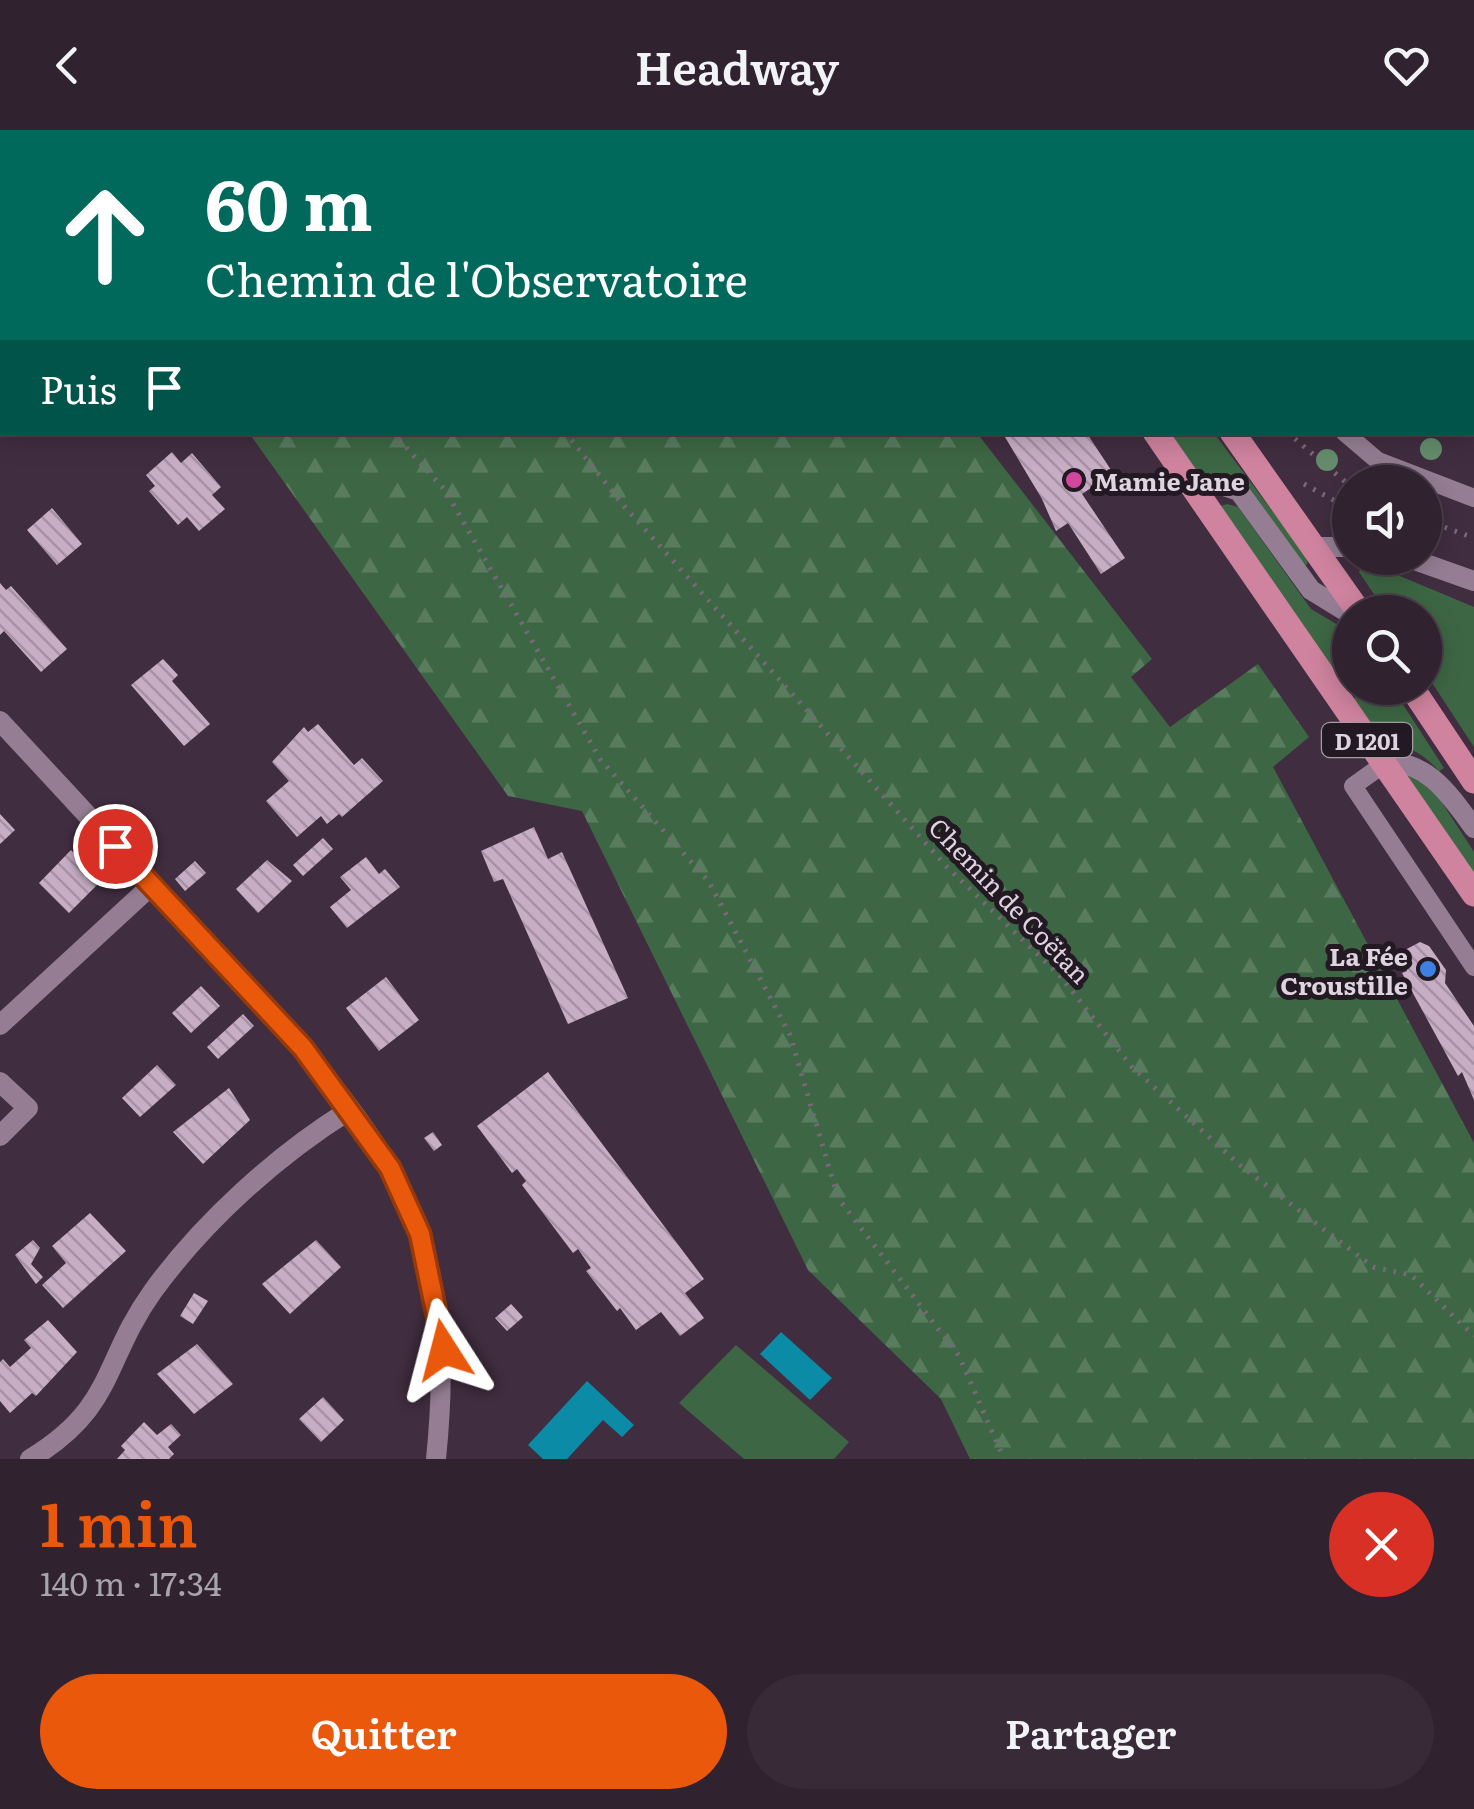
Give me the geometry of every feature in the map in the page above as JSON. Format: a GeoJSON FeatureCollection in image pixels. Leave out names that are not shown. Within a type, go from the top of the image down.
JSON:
{"type":"FeatureCollection","features":[{"type":"Feature","properties":{"kind":"main road","name":"D 1201"},"geometry":{"type":"LineString","coordinates":[[1157,435],[1474,894]]}},
{"type":"Feature","properties":{"kind":"main road"},"geometry":{"type":"LineString","coordinates":[[1234,435],[1347,595]]}},
{"type":"Feature","properties":{"kind":"main road","name":"D 1201"},"geometry":{"type":"LineString","coordinates":[[1423,705],[1474,781]]}},
{"type":"Feature","properties":{"kind":"street"},"geometry":{"type":"LineString","coordinates":[[1194,489],[1218,484],[1239,490],[1311,590],[1332,603]]}},
{"type":"Feature","properties":{"kind":"street"},"geometry":{"type":"LineString","coordinates":[[1312,547],[1332,547]]}},
{"type":"Feature","properties":{"kind":"street"},"geometry":{"type":"LineString","coordinates":[[1442,570],[1474,582]]}},
{"type":"Feature","properties":{"kind":"street"},"geometry":{"type":"LineString","coordinates":[[0,721],[303,1048],[390,1168],[420,1234],[444,1350],[436,1459]]}},
{"type":"Feature","properties":{"kind":"street"},"geometry":{"type":"LineString","coordinates":[[1384,764],[1403,761],[1420,768],[1449,794],[1474,828]]}},
{"type":"Feature","properties":{"kind":"street"},"geometry":{"type":"LineString","coordinates":[[0,1025],[152,885]]}},
{"type":"Feature","properties":{"kind":"street"},"geometry":{"type":"LineString","coordinates":[[0,1082],[28,1108],[0,1136]]}},
{"type":"Feature","properties":{"kind":"street"},"geometry":{"type":"LineString","coordinates":[[30,1459],[78,1423],[98,1400],[128,1330],[154,1290],[199,1238],[289,1154],[348,1111]]}},
{"type":"Feature","properties":{"kind":"lane"},"geometry":{"type":"LineString","coordinates":[[1348,435],[1378,461],[1474,498]]}},
{"type":"Feature","properties":{"kind":"lane"},"geometry":{"type":"LineString","coordinates":[[1384,764],[1352,786],[1474,967]]}},
{"type":"Feature","properties":{"kind":"path"},"geometry":{"type":"LineString","coordinates":[[395,435],[445,490],[600,758],[709,882],[790,1035],[838,1198],[959,1356],[1004,1459]]}},
{"type":"Feature","properties":{"kind":"path","name":"Chemin de Coëtan"},"geometry":{"type":"LineString","coordinates":[[568,435],[624,506],[946,866],[1061,977],[1132,1066],[1241,1166],[1373,1267],[1411,1275],[1474,1336]]}},
{"type":"Feature","properties":{"kind":"path"},"geometry":{"type":"LineString","coordinates":[[1290,435],[1332,471]]}},
{"type":"Feature","properties":{"kind":"path"},"geometry":{"type":"LineString","coordinates":[[1442,526],[1474,538]]}},
{"type":"Feature","properties":{"kind":"green space"},"geometry":{"type":"Polygon","coordinates":[[[250,435],[979,435],[1152,659],[1131,677],[1170,727],[1258,664],[1309,737],[1273,767],[1474,1143],[1474,1459],[970,1459],[941,1399],[808,1270],[582,811],[508,796],[250,435]]]}},
{"type":"Feature","properties":{"kind":"green space"},"geometry":{"type":"Polygon","coordinates":[[[1167,435],[1215,435],[1308,559],[1307,565],[1302,564],[1246,483],[1220,476],[1197,477],[1167,435]]]}},
{"type":"Feature","properties":{"kind":"green space"},"geometry":{"type":"Polygon","coordinates":[[[1218,507],[1238,507],[1311,609],[1332,621],[1332,671],[1218,507]]]}},
{"type":"Feature","properties":{"kind":"green space"},"geometry":{"type":"Polygon","coordinates":[[[1361,575],[1397,575],[1474,607],[1474,747],[1442,698],[1442,595],[1375,595],[1361,575]]]}},
{"type":"Feature","properties":{"kind":"green space"},"geometry":{"type":"Polygon","coordinates":[[[1355,705],[1403,705],[1444,768],[1439,771],[1409,749],[1385,746],[1355,705]]]}},
{"type":"Feature","properties":{"kind":"green space"},"geometry":{"type":"Polygon","coordinates":[[[1418,774],[1432,787],[1474,852],[1474,876],[1406,777],[1418,774]]]}},
{"type":"Feature","properties":{"kind":"green space"},"geometry":{"type":"Polygon","coordinates":[[[736,1345],[849,1442],[834,1459],[744,1459],[679,1403],[736,1345]]]}},
{"type":"Feature","properties":{"kind":"water"},"geometry":{"type":"Polygon","coordinates":[[[781,1332],[832,1378],[810,1400],[760,1354],[781,1332]]]}},
{"type":"Feature","properties":{"kind":"water"},"geometry":{"type":"Polygon","coordinates":[[[587,1381],[634,1425],[622,1437],[603,1420],[567,1459],[543,1459],[528,1445],[587,1381]]]}},
{"type":"Feature","properties":{"kind":"building"},"geometry":{"type":"Polygon","coordinates":[[[1004,435],[1088,435],[1113,473],[1082,494],[1125,558],[1101,574],[1068,523],[1056,531],[1004,435]]]}},
{"type":"Feature","properties":{"kind":"building"},"geometry":{"type":"Polygon","coordinates":[[[172,452],[181,463],[192,453],[221,487],[212,495],[225,509],[199,531],[187,517],[178,525],[149,491],[155,486],[146,475],[172,452]]]}},
{"type":"Feature","properties":{"kind":"building"},"geometry":{"type":"Polygon","coordinates":[[[52,508],[82,544],[57,565],[27,530],[52,508]]]}},
{"type":"Feature","properties":{"kind":"building"},"geometry":{"type":"Polygon","coordinates":[[[0,583],[6,590],[11,586],[67,649],[41,672],[4,631],[0,635],[0,583]]]}},
{"type":"Feature","properties":{"kind":"building"},"geometry":{"type":"Polygon","coordinates":[[[163,659],[178,675],[172,681],[210,724],[184,746],[131,685],[163,659]]]}},
{"type":"Feature","properties":{"kind":"building"},"geometry":{"type":"Polygon","coordinates":[[[318,724],[354,765],[362,758],[383,781],[342,817],[339,814],[327,824],[321,816],[297,837],[266,801],[289,781],[272,762],[304,727],[308,732],[318,724]]]}},
{"type":"Feature","properties":{"kind":"building"},"geometry":{"type":"Polygon","coordinates":[[[0,814],[15,830],[0,844],[0,814]]]}},
{"type":"Feature","properties":{"kind":"building"},"geometry":{"type":"Polygon","coordinates":[[[534,827],[548,859],[562,852],[628,998],[568,1024],[503,879],[494,882],[481,851],[534,827]]]}},
{"type":"Feature","properties":{"kind":"building"},"geometry":{"type":"Polygon","coordinates":[[[323,838],[333,849],[303,876],[293,865],[323,838]]]}},
{"type":"Feature","properties":{"kind":"building"},"geometry":{"type":"Polygon","coordinates":[[[71,850],[101,881],[69,913],[39,883],[71,850]]]}},
{"type":"Feature","properties":{"kind":"building"},"geometry":{"type":"Polygon","coordinates":[[[366,857],[379,874],[385,869],[400,887],[347,928],[330,907],[351,890],[340,877],[366,857]]]}},
{"type":"Feature","properties":{"kind":"building"},"geometry":{"type":"Polygon","coordinates":[[[267,860],[292,881],[258,913],[236,889],[267,860]]]}},
{"type":"Feature","properties":{"kind":"building"},"geometry":{"type":"Polygon","coordinates":[[[195,861],[206,873],[185,891],[175,879],[195,861]]]}},
{"type":"Feature","properties":{"kind":"building"},"geometry":{"type":"Polygon","coordinates":[[[1420,942],[1429,946],[1446,970],[1445,983],[1474,1026],[1474,1100],[1462,1072],[1458,1076],[1402,973],[1407,971],[1403,951],[1420,942]]]}},
{"type":"Feature","properties":{"kind":"building"},"geometry":{"type":"Polygon","coordinates":[[[386,977],[419,1020],[379,1051],[346,1008],[386,977]]]}},
{"type":"Feature","properties":{"kind":"building"},"geometry":{"type":"Polygon","coordinates":[[[201,986],[220,1006],[191,1033],[172,1013],[201,986]]]}},
{"type":"Feature","properties":{"kind":"building"},"geometry":{"type":"Polygon","coordinates":[[[243,1014],[254,1026],[218,1059],[207,1047],[243,1014]]]}},
{"type":"Feature","properties":{"kind":"building"},"geometry":{"type":"Polygon","coordinates":[[[157,1065],[176,1085],[140,1117],[122,1098],[157,1065]]]}},
{"type":"Feature","properties":{"kind":"building"},"geometry":{"type":"Polygon","coordinates":[[[548,1072],[704,1279],[685,1293],[704,1318],[680,1336],[661,1312],[636,1330],[620,1308],[617,1311],[586,1271],[591,1268],[578,1249],[573,1253],[522,1185],[526,1181],[517,1169],[512,1173],[477,1126],[548,1072]]]}},
{"type":"Feature","properties":{"kind":"building"},"geometry":{"type":"Polygon","coordinates":[[[229,1088],[250,1120],[203,1164],[173,1132],[229,1088]]]}},
{"type":"Feature","properties":{"kind":"building"},"geometry":{"type":"Polygon","coordinates":[[[433,1132],[442,1145],[434,1151],[424,1138],[433,1132]]]}},
{"type":"Feature","properties":{"kind":"building"},"geometry":{"type":"Polygon","coordinates":[[[90,1213],[126,1251],[63,1308],[42,1285],[66,1263],[52,1246],[90,1213]]]}},
{"type":"Feature","properties":{"kind":"building"},"geometry":{"type":"Polygon","coordinates":[[[33,1240],[40,1248],[31,1264],[43,1277],[36,1284],[15,1255],[33,1240]]]}},
{"type":"Feature","properties":{"kind":"building"},"geometry":{"type":"Polygon","coordinates":[[[316,1240],[341,1267],[290,1314],[262,1284],[316,1240]]]}},
{"type":"Feature","properties":{"kind":"building"},"geometry":{"type":"Polygon","coordinates":[[[194,1293],[208,1301],[193,1324],[180,1316],[194,1293]]]}},
{"type":"Feature","properties":{"kind":"building"},"geometry":{"type":"Polygon","coordinates":[[[511,1304],[523,1317],[507,1331],[495,1318],[511,1304]]]}},
{"type":"Feature","properties":{"kind":"building"},"geometry":{"type":"Polygon","coordinates":[[[48,1320],[77,1352],[36,1396],[32,1393],[10,1413],[0,1401],[0,1362],[3,1359],[10,1367],[31,1348],[24,1340],[48,1320]]]}},
{"type":"Feature","properties":{"kind":"building"},"geometry":{"type":"Polygon","coordinates":[[[197,1344],[233,1384],[194,1414],[157,1374],[197,1344]]]}},
{"type":"Feature","properties":{"kind":"building"},"geometry":{"type":"Polygon","coordinates":[[[323,1397],[344,1420],[321,1442],[299,1419],[323,1397]]]}},
{"type":"Feature","properties":{"kind":"building"},"geometry":{"type":"Polygon","coordinates":[[[144,1422],[157,1435],[171,1424],[181,1435],[168,1447],[174,1454],[169,1459],[117,1459],[125,1450],[121,1446],[144,1422]]]}},
{"type":"Feature","properties":{"kind":"place","name":"Mamie Jane"},"geometry":{"type":"Point","coordinates":[1074,480]}},
{"type":"Feature","properties":{"kind":"place","name":"La Fée Croustille"},"geometry":{"type":"Point","coordinates":[1428,969]}},
{"type":"Feature","properties":{"kind":"route"},"geometry":{"type":"LineString","coordinates":[[115,846],[303,1048],[390,1168],[420,1234],[444,1350]]}}]}
